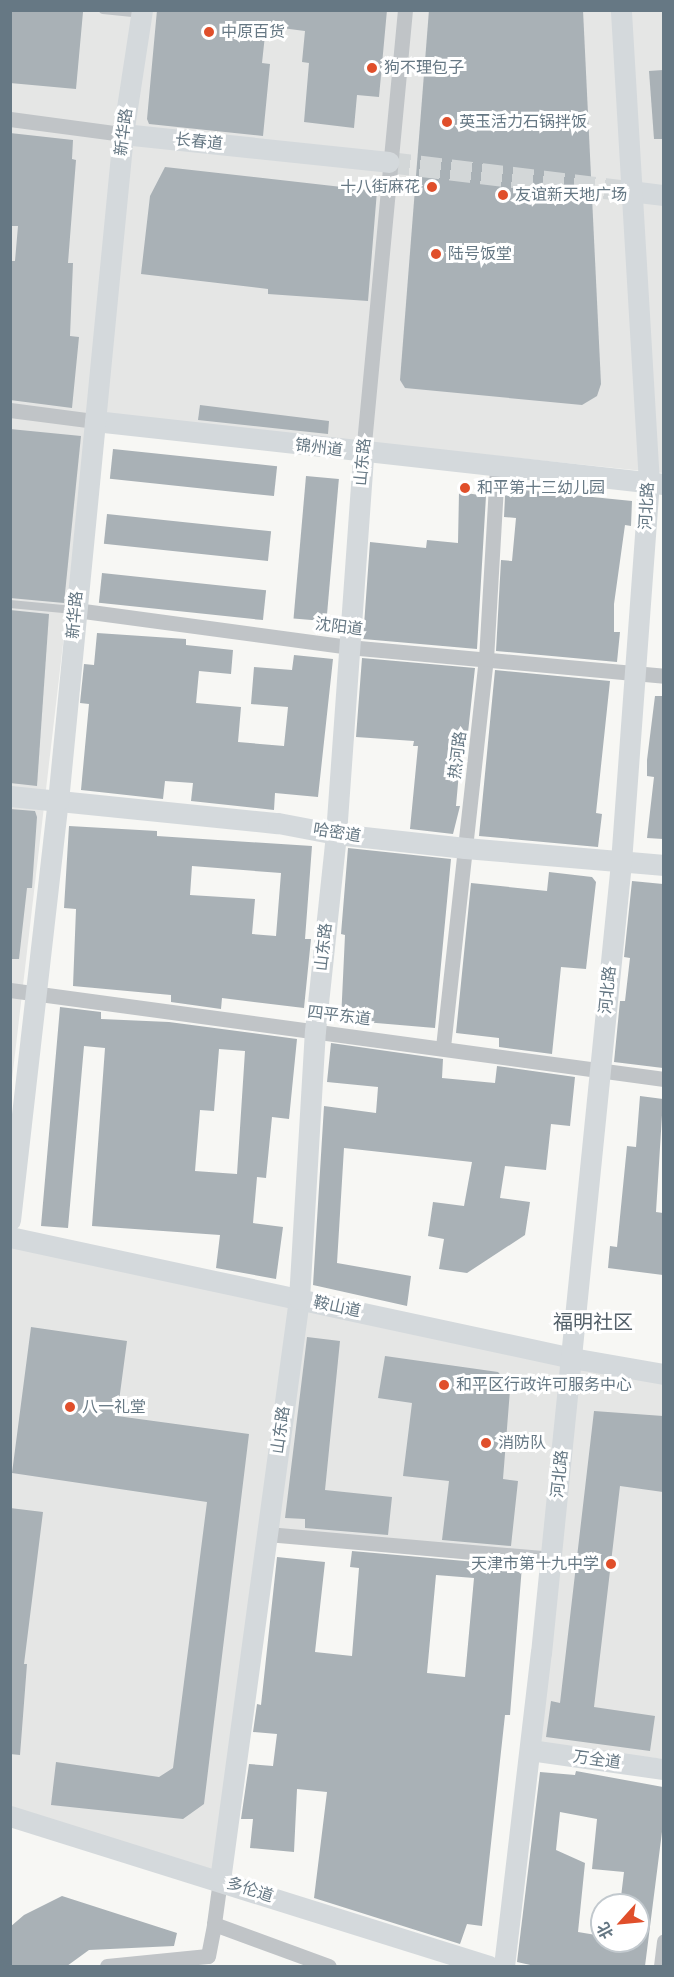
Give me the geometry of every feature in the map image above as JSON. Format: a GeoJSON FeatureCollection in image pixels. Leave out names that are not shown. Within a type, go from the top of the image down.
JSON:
{"type":"FeatureCollection","features":[{"type":"Feature","properties":{"kind":"street","name":"山东路"},"geometry":{"type":"LineString","coordinates":[[220,1880],[299,1299],[315,1031],[336,834],[363,454],[405,10]]}},
{"type":"Feature","properties":{"kind":"street","name":"河北路"},"geometry":{"type":"LineString","coordinates":[[504,1966],[530,1750],[572,1358],[621,862],[634,674],[656,483],[630,191],[621,10]]}},
{"type":"Feature","properties":{"kind":"street","name":"新华路"},"geometry":{"type":"LineString","coordinates":[[10,1220],[58,801],[123,134],[142,13]]}},
{"type":"Feature","properties":{"kind":"street","name":"长春道"},"geometry":{"type":"LineString","coordinates":[[10,118],[123,134],[389,162]]}},
{"type":"Feature","properties":{"kind":"street"},"geometry":{"type":"LineString","coordinates":[[630,191],[663,195]]}},
{"type":"Feature","properties":{"kind":"street","name":"锦州道"},"geometry":{"type":"LineString","coordinates":[[10,410],[363,454],[656,483]]}},
{"type":"Feature","properties":{"kind":"street","name":"热河路"},"geometry":{"type":"LineString","coordinates":[[443,1047],[486,660],[497,467]]}},
{"type":"Feature","properties":{"kind":"street","name":"沈阳道"},"geometry":{"type":"LineString","coordinates":[[76,610],[348,647],[663,676]]}},
{"type":"Feature","properties":{"kind":"street","name":"哈密道"},"geometry":{"type":"LineString","coordinates":[[10,796],[278,823],[336,834],[465,848],[663,865]]}},
{"type":"Feature","properties":{"kind":"street","name":"四平东道"},"geometry":{"type":"LineString","coordinates":[[10,990],[600,1068],[663,1079]]}},
{"type":"Feature","properties":{"kind":"street","name":"鞍山道"},"geometry":{"type":"LineString","coordinates":[[10,1237],[572,1358],[663,1374]]}},
{"type":"Feature","properties":{"kind":"street"},"geometry":{"type":"LineString","coordinates":[[267,1534],[551,1559]]}},
{"type":"Feature","properties":{"kind":"street","name":"万全道"},"geometry":{"type":"LineString","coordinates":[[530,1750],[663,1769]]}},
{"type":"Feature","properties":{"kind":"street","name":"多伦道"},"geometry":{"type":"LineString","coordinates":[[10,1816],[489,1966]]}},
{"type":"Feature","properties":{"kind":"street"},"geometry":{"type":"LineString","coordinates":[[107,1966],[208,1956],[220,1880]]}},
{"type":"Feature","properties":{"kind":"street"},"geometry":{"type":"LineString","coordinates":[[214,1924],[329,1966]]}},
{"type":"Feature","properties":{"kind":"street"},"geometry":{"type":"LineString","coordinates":[[661,1966],[663,1941]]}},
{"type":"Feature","properties":{"kind":"lane"},"geometry":{"type":"LineString","coordinates":[[104,10],[142,13]]}},
{"type":"Feature","properties":{"kind":"lane","name":"沈阳道"},"geometry":{"type":"LineString","coordinates":[[10,604],[76,610]]}},
{"type":"Feature","properties":{"kind":"shaded area"},"geometry":{"type":"Polygon","coordinates":[[[11,11],[663,11],[663,473],[90,414],[11,1088],[11,11]]]}},
{"type":"Feature","properties":{"kind":"shaded area"},"geometry":{"type":"Polygon","coordinates":[[[12,1243],[569,1364],[552,1564],[266,1538],[219,1872],[11,1810],[12,1243]]]}},
{"type":"Feature","properties":{"kind":"shaded area","name":"天津市第十九中学"},"geometry":{"type":"Polygon","coordinates":[[[580,1368],[663,1384],[663,1759],[540,1744],[580,1368]]]}},
{"type":"Feature","properties":{"kind":"building"},"geometry":{"type":"Polygon","coordinates":[[[10,10],[83,12],[76,89],[10,83],[10,10]]]}},
{"type":"Feature","properties":{"kind":"building"},"geometry":{"type":"Polygon","coordinates":[[[157,10],[387,10],[379,97],[357,95],[354,128],[304,122],[309,63],[302,62],[305,31],[266,26],[262,63],[270,64],[263,136],[149,124],[147,119],[157,10]]]}},
{"type":"Feature","properties":{"kind":"building","name":"友谊新天地广场"},"geometry":{"type":"Polygon","coordinates":[[[429,10],[583,10],[601,384],[597,396],[582,405],[405,388],[400,380],[429,10]]]}},
{"type":"Feature","properties":{"kind":"building"},"geometry":{"type":"Polygon","coordinates":[[[663,70],[663,139],[654,139],[649,71],[663,70]]]}},
{"type":"Feature","properties":{"kind":"building"},"geometry":{"type":"Polygon","coordinates":[[[10,133],[73,140],[72,159],[76,160],[68,263],[73,263],[70,336],[79,337],[72,408],[10,400],[10,261],[15,261],[18,226],[10,226],[10,133]]]}},
{"type":"Feature","properties":{"kind":"building"},"geometry":{"type":"Polygon","coordinates":[[[165,167],[377,191],[368,301],[268,294],[268,289],[141,274],[150,196],[165,167]]]}},
{"type":"Feature","properties":{"kind":"building"},"geometry":{"type":"Polygon","coordinates":[[[200,405],[329,421],[328,434],[198,420],[200,405]]]}},
{"type":"Feature","properties":{"kind":"building"},"geometry":{"type":"Polygon","coordinates":[[[10,429],[81,436],[64,603],[10,598],[10,429]]]}},
{"type":"Feature","properties":{"kind":"building"},"geometry":{"type":"Polygon","coordinates":[[[113,449],[277,466],[274,496],[110,479],[113,449]]]}},
{"type":"Feature","properties":{"kind":"building"},"geometry":{"type":"Polygon","coordinates":[[[306,476],[339,479],[326,621],[294,618],[306,476]]]}},
{"type":"Feature","properties":{"kind":"building"},"geometry":{"type":"Polygon","coordinates":[[[513,489],[632,501],[631,526],[625,525],[614,604],[614,632],[620,632],[617,662],[496,651],[501,560],[512,561],[516,518],[504,517],[505,496],[513,489]]]}},
{"type":"Feature","properties":{"kind":"building"},"geometry":{"type":"Polygon","coordinates":[[[459,492],[486,496],[477,649],[363,639],[370,542],[426,548],[427,540],[458,543],[459,492]]]}},
{"type":"Feature","properties":{"kind":"building"},"geometry":{"type":"Polygon","coordinates":[[[107,514],[271,531],[268,561],[104,544],[107,514]]]}},
{"type":"Feature","properties":{"kind":"building"},"geometry":{"type":"Polygon","coordinates":[[[102,573],[266,590],[263,620],[99,603],[102,573]]]}},
{"type":"Feature","properties":{"kind":"building"},"geometry":{"type":"Polygon","coordinates":[[[10,610],[49,614],[37,786],[10,783],[10,610]]]}},
{"type":"Feature","properties":{"kind":"building"},"geometry":{"type":"Polygon","coordinates":[[[97,633],[186,639],[186,645],[233,650],[231,674],[199,671],[196,703],[241,707],[238,742],[284,746],[288,707],[251,704],[254,667],[292,670],[294,655],[333,659],[318,797],[275,793],[274,810],[191,801],[193,783],[165,781],[163,799],[81,790],[89,704],[80,703],[84,664],[94,665],[97,633]]]}},
{"type":"Feature","properties":{"kind":"building"},"geometry":{"type":"Polygon","coordinates":[[[362,658],[475,668],[466,751],[461,750],[456,806],[460,806],[453,834],[410,829],[418,746],[413,746],[414,741],[356,737],[362,658]]]}},
{"type":"Feature","properties":{"kind":"building"},"geometry":{"type":"Polygon","coordinates":[[[495,670],[610,681],[596,813],[602,814],[598,847],[479,836],[495,670]]]}},
{"type":"Feature","properties":{"kind":"building"},"geometry":{"type":"Polygon","coordinates":[[[655,696],[663,696],[663,839],[647,838],[654,777],[647,776],[647,760],[655,696]]]}},
{"type":"Feature","properties":{"kind":"building"},"geometry":{"type":"Polygon","coordinates":[[[10,809],[35,811],[37,817],[32,888],[27,888],[19,959],[10,959],[10,809]]]}},
{"type":"Feature","properties":{"kind":"building"},"geometry":{"type":"Polygon","coordinates":[[[69,826],[157,831],[157,836],[312,846],[305,939],[311,939],[304,1008],[222,998],[221,1009],[171,1002],[171,995],[73,986],[76,909],[64,908],[69,826]],[[192,866],[190,895],[255,899],[252,934],[276,936],[281,873],[192,866]]]}},
{"type":"Feature","properties":{"kind":"building"},"geometry":{"type":"Polygon","coordinates":[[[348,848],[451,859],[435,1028],[341,1020],[345,935],[341,934],[348,848]]]}},
{"type":"Feature","properties":{"kind":"building"},"geometry":{"type":"Polygon","coordinates":[[[549,872],[592,877],[596,882],[586,969],[561,967],[552,1054],[499,1047],[499,1038],[456,1033],[471,883],[547,891],[549,872]]]}},
{"type":"Feature","properties":{"kind":"building"},"geometry":{"type":"Polygon","coordinates":[[[632,881],[663,884],[663,1068],[614,1062],[620,1001],[625,1001],[630,958],[624,957],[632,881]]]}},
{"type":"Feature","properties":{"kind":"building"},"geometry":{"type":"Polygon","coordinates":[[[60,1007],[101,1012],[101,1019],[169,1022],[297,1039],[289,1119],[272,1117],[266,1178],[257,1177],[253,1223],[283,1227],[276,1279],[216,1268],[220,1235],[92,1226],[105,1048],[84,1046],[68,1228],[41,1226],[60,1007]],[[219,1049],[214,1111],[200,1110],[195,1171],[237,1174],[245,1051],[219,1049]]]}},
{"type":"Feature","properties":{"kind":"building"},"geometry":{"type":"Polygon","coordinates":[[[331,1043],[443,1059],[442,1078],[495,1083],[497,1066],[575,1077],[570,1126],[551,1124],[546,1170],[505,1166],[500,1198],[530,1202],[525,1235],[467,1273],[439,1269],[444,1239],[428,1236],[433,1202],[464,1206],[472,1162],[344,1148],[337,1263],[411,1276],[407,1306],[313,1285],[324,1106],[376,1113],[378,1087],[327,1082],[331,1043]]]}},
{"type":"Feature","properties":{"kind":"building"},"geometry":{"type":"Polygon","coordinates":[[[640,1096],[663,1099],[656,1212],[663,1213],[663,1275],[608,1268],[610,1246],[617,1247],[627,1146],[636,1147],[640,1096]]]}},
{"type":"Feature","properties":{"kind":"building"},"geometry":{"type":"Polygon","coordinates":[[[31,1327],[127,1341],[117,1416],[249,1434],[204,1804],[183,1819],[51,1805],[56,1762],[159,1777],[173,1768],[207,1502],[12,1473],[31,1327]]]}},
{"type":"Feature","properties":{"kind":"building"},"geometry":{"type":"Polygon","coordinates":[[[307,1337],[340,1341],[325,1490],[392,1497],[388,1535],[305,1528],[305,1519],[285,1518],[307,1337]]]}},
{"type":"Feature","properties":{"kind":"building"},"geometry":{"type":"Polygon","coordinates":[[[385,1356],[498,1372],[505,1380],[510,1390],[503,1479],[518,1481],[511,1546],[442,1540],[449,1481],[403,1476],[412,1403],[378,1398],[385,1356]]]}},
{"type":"Feature","properties":{"kind":"building"},"geometry":{"type":"Polygon","coordinates":[[[594,1411],[663,1416],[663,1492],[620,1486],[594,1707],[655,1716],[650,1751],[546,1737],[551,1701],[560,1703],[594,1411]]]}},
{"type":"Feature","properties":{"kind":"building"},"geometry":{"type":"Polygon","coordinates":[[[10,1508],[43,1512],[24,1664],[27,1664],[20,1755],[10,1754],[10,1508]]]}},
{"type":"Feature","properties":{"kind":"building"},"geometry":{"type":"Polygon","coordinates":[[[352,1551],[522,1566],[510,1715],[505,1715],[482,1926],[467,1924],[460,1944],[314,1898],[327,1792],[297,1789],[294,1852],[250,1848],[253,1819],[241,1819],[249,1764],[273,1766],[277,1734],[253,1732],[257,1704],[261,1705],[277,1557],[325,1562],[315,1652],[352,1656],[359,1568],[350,1567],[352,1551]],[[436,1575],[427,1673],[465,1677],[474,1578],[436,1575]]]}},
{"type":"Feature","properties":{"kind":"building"},"geometry":{"type":"Polygon","coordinates":[[[576,1771],[663,1787],[663,1824],[650,1927],[650,1893],[621,1893],[624,1872],[592,1869],[597,1819],[560,1812],[556,1850],[585,1863],[578,1932],[590,1934],[590,1953],[647,1953],[645,1966],[535,1966],[517,1962],[540,1772],[575,1775],[576,1771]]]}},
{"type":"Feature","properties":{"kind":"building"},"geometry":{"type":"Polygon","coordinates":[[[62,1896],[177,1933],[174,1946],[89,1950],[67,1966],[10,1966],[10,1927],[24,1915],[62,1896]]]}},
{"type":"Feature","properties":{"kind":"tunnel"},"geometry":{"type":"LineString","coordinates":[[389,162],[630,191]]}},
{"type":"Feature","properties":{"kind":"place","name":"中原百货"},"geometry":{"type":"Point","coordinates":[209,32]}},
{"type":"Feature","properties":{"kind":"place","name":"狗不理包子"},"geometry":{"type":"Point","coordinates":[372,68]}},
{"type":"Feature","properties":{"kind":"place","name":"英玉活力石锅拌饭"},"geometry":{"type":"Point","coordinates":[447,122]}},
{"type":"Feature","properties":{"kind":"place","name":"十八街麻花"},"geometry":{"type":"Point","coordinates":[432,187]}},
{"type":"Feature","properties":{"kind":"place","name":"友谊新天地广场"},"geometry":{"type":"Point","coordinates":[503,195]}},
{"type":"Feature","properties":{"kind":"place","name":"陆号饭堂"},"geometry":{"type":"Point","coordinates":[436,254]}},
{"type":"Feature","properties":{"kind":"place","name":"和平第十三幼儿园"},"geometry":{"type":"Point","coordinates":[465,488]}},
{"type":"Feature","properties":{"kind":"place","name":"和平区行政许可服务中心"},"geometry":{"type":"Point","coordinates":[444,1385]}},
{"type":"Feature","properties":{"kind":"place","name":"八一礼堂"},"geometry":{"type":"Point","coordinates":[70,1407]}},
{"type":"Feature","properties":{"kind":"place","name":"消防队"},"geometry":{"type":"Point","coordinates":[486,1443]}},
{"type":"Feature","properties":{"kind":"place","name":"天津市第十九中学"},"geometry":{"type":"Point","coordinates":[611,1564]}},
{"type":"Feature","properties":{"kind":"district","name":"福明社区"},"geometry":{"type":"Point","coordinates":[593,1322]}}]}
